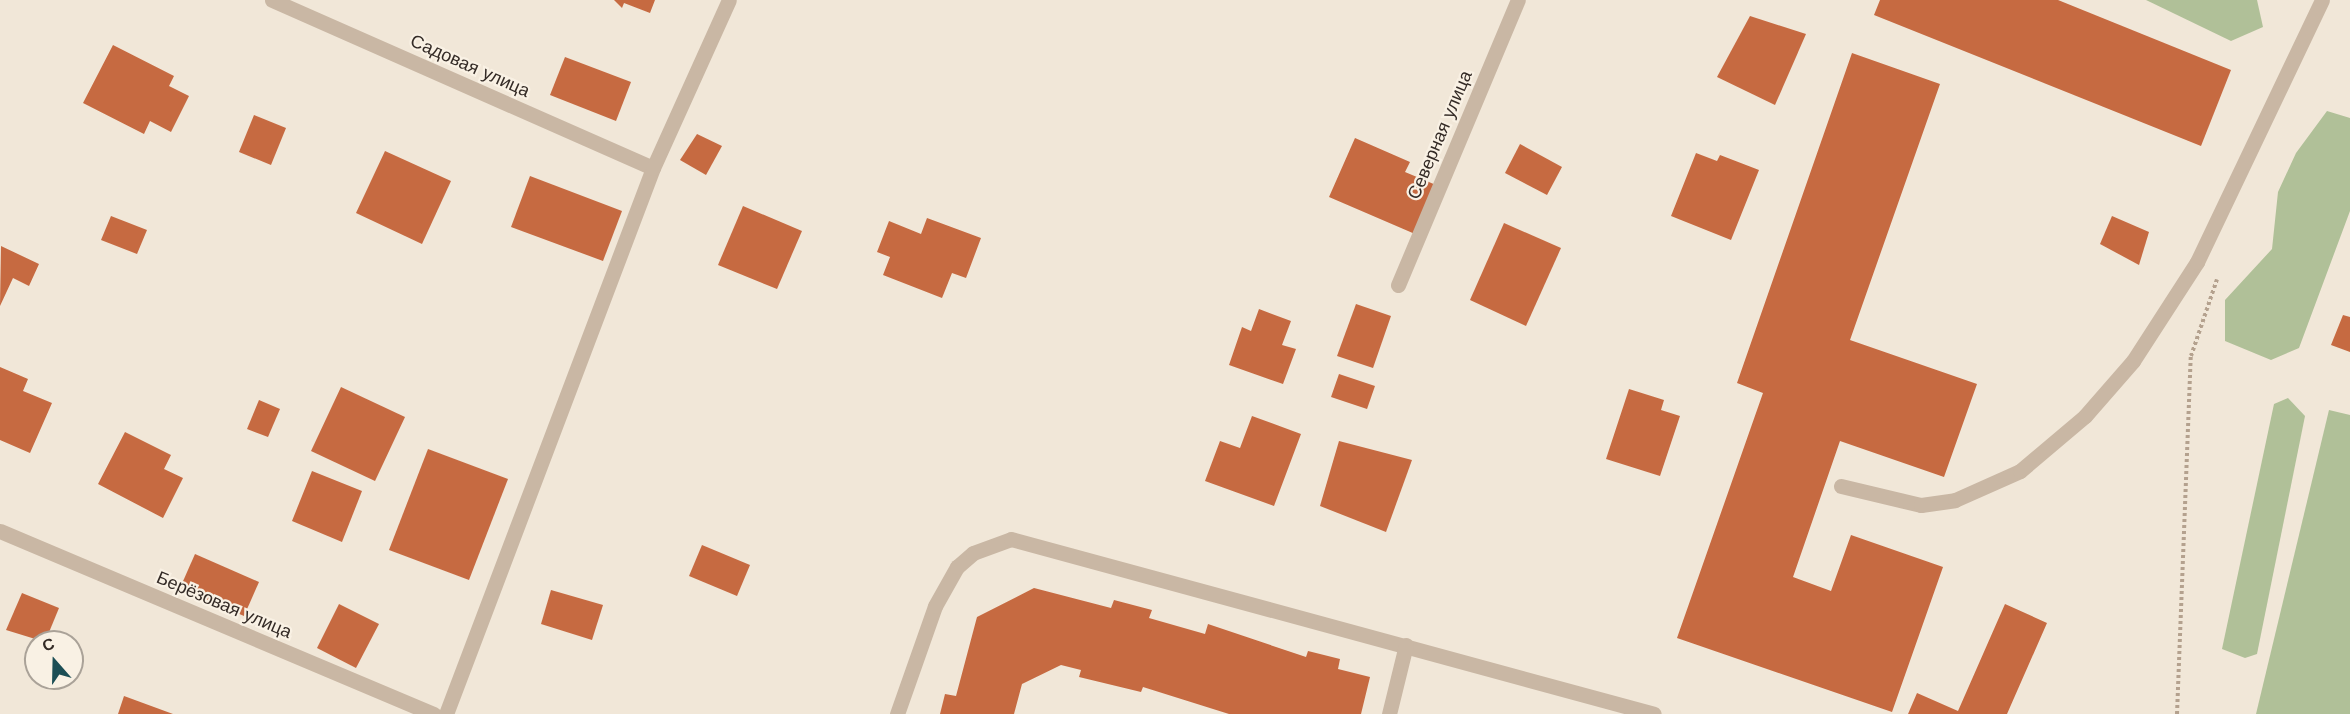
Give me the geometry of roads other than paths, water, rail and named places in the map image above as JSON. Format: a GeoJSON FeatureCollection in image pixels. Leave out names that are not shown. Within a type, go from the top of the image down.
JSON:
{"type":"FeatureCollection","features":[{"type":"Feature","properties":{"kind":"street","name":"Садовая улица"},"geometry":{"type":"LineString","coordinates":[[272,0],[653,168]]}},
{"type":"Feature","properties":{"kind":"street"},"geometry":{"type":"LineString","coordinates":[[446,714],[653,168],[729,0]]}},
{"type":"Feature","properties":{"kind":"street","name":"Северная улица"},"geometry":{"type":"LineString","coordinates":[[1398,285],[1518,0]]}},
{"type":"Feature","properties":{"kind":"street"},"geometry":{"type":"LineString","coordinates":[[1841,486],[1921,505],[1987,489],[2020,471],[2085,416],[2133,361],[2208,240],[2322,0]]}},
{"type":"Feature","properties":{"kind":"street","name":"Берёзовая улица"},"geometry":{"type":"LineString","coordinates":[[0,531],[434,714]]}},
{"type":"Feature","properties":{"kind":"street"},"geometry":{"type":"LineString","coordinates":[[897,714],[935,606],[957,567],[973,553],[1011,539],[1654,714]]}},
{"type":"Feature","properties":{"kind":"street"},"geometry":{"type":"LineString","coordinates":[[1389,714],[1406,645]]}}]}
